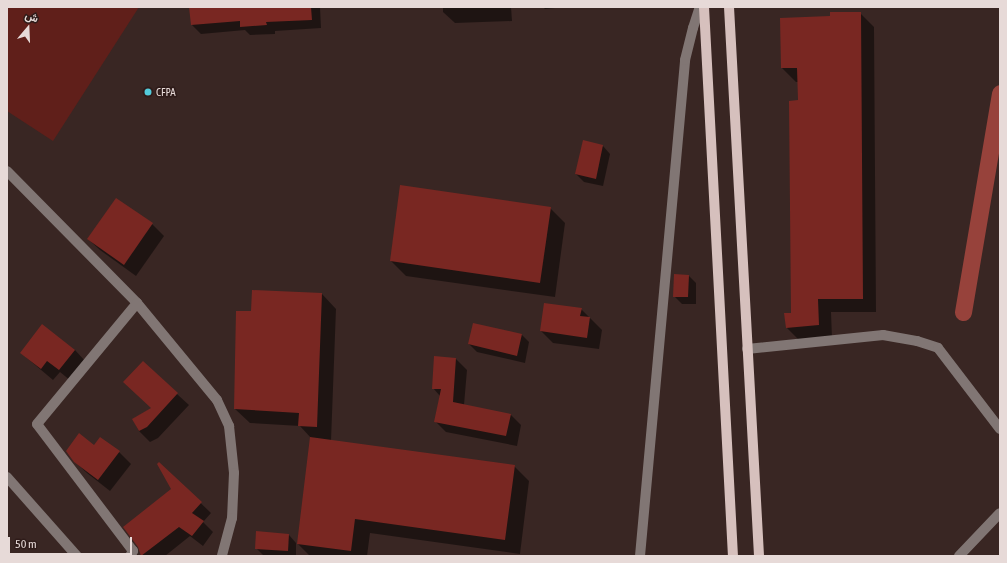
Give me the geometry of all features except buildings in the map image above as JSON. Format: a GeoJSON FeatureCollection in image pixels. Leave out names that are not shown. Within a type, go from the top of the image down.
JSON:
{"type":"FeatureCollection","features":[{"type":"Feature","properties":{"kind":"main road"},"geometry":{"type":"LineString","coordinates":[[704,7],[733,556]]}},
{"type":"Feature","properties":{"kind":"main road"},"geometry":{"type":"LineString","coordinates":[[729,7],[759,556]]}},
{"type":"Feature","properties":{"kind":"street"},"geometry":{"type":"LineString","coordinates":[[640,556],[685,60],[700,7]]}},
{"type":"Feature","properties":{"kind":"street"},"geometry":{"type":"LineString","coordinates":[[7,171],[137,303],[218,400],[229,426],[233,453],[234,494],[232,518],[222,556]]}},
{"type":"Feature","properties":{"kind":"street"},"geometry":{"type":"LineString","coordinates":[[130,556],[133,551],[36,424],[137,303]]}},
{"type":"Feature","properties":{"kind":"street"},"geometry":{"type":"LineString","coordinates":[[747,349],[883,335],[917,341],[938,348],[1000,429]]}},
{"type":"Feature","properties":{"kind":"street"},"geometry":{"type":"LineString","coordinates":[[7,476],[77,556]]}},
{"type":"Feature","properties":{"kind":"street"},"geometry":{"type":"LineString","coordinates":[[960,556],[1000,513]]}},
{"type":"Feature","properties":{"kind":"shaded area"},"geometry":{"type":"Polygon","coordinates":[[[7,7],[139,7],[53,141],[7,111],[7,7]]]}},
{"type":"Feature","properties":{"kind":"waterway"},"geometry":{"type":"LineString","coordinates":[[963,312],[1000,93]]}},
{"type":"Feature","properties":{"kind":"place","name":"CFPA"},"geometry":{"type":"Point","coordinates":[148,92]}}]}
